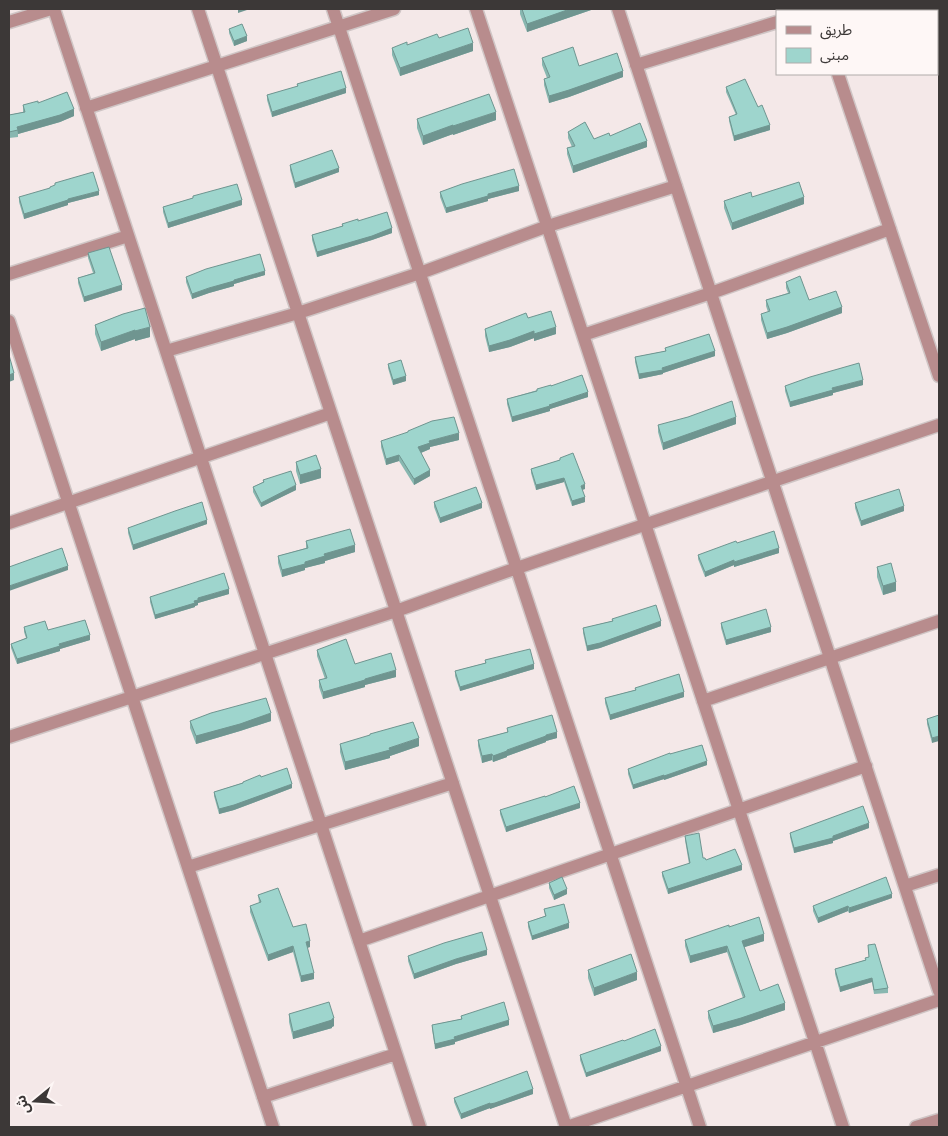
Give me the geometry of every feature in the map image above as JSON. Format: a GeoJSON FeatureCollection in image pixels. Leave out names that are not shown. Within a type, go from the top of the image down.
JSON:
{"type":"FeatureCollection","features":[{"type":"Feature","properties":{"kind":"street"},"geometry":{"type":"LineString","coordinates":[[9,22],[52,9],[420,1127]]}},
{"type":"Feature","properties":{"kind":"street"},"geometry":{"type":"LineString","coordinates":[[198,9],[567,1127],[939,1000]]}},
{"type":"Feature","properties":{"kind":"street"},"geometry":{"type":"LineString","coordinates":[[333,9],[700,1127]]}},
{"type":"Feature","properties":{"kind":"street"},"geometry":{"type":"LineString","coordinates":[[86,108],[394,9]]}},
{"type":"Feature","properties":{"kind":"street"},"geometry":{"type":"LineString","coordinates":[[476,9],[843,1127]]}},
{"type":"Feature","properties":{"kind":"street"},"geometry":{"type":"LineString","coordinates":[[618,9],[939,991]]}},
{"type":"Feature","properties":{"kind":"street"},"geometry":{"type":"LineString","coordinates":[[636,65],[776,22]]}},
{"type":"Feature","properties":{"kind":"street"},"geometry":{"type":"LineString","coordinates":[[838,75],[939,376]]}},
{"type":"Feature","properties":{"kind":"street"},"geometry":{"type":"LineString","coordinates":[[166,351],[298,313],[420,273],[548,226],[676,186]]}},
{"type":"Feature","properties":{"kind":"street"},"geometry":{"type":"LineString","coordinates":[[584,335],[890,229]]}},
{"type":"Feature","properties":{"kind":"street"},"geometry":{"type":"LineString","coordinates":[[9,274],[128,236]]}},
{"type":"Feature","properties":{"kind":"street"},"geometry":{"type":"LineString","coordinates":[[9,321],[273,1127]]}},
{"type":"Feature","properties":{"kind":"street"},"geometry":{"type":"LineString","coordinates":[[9,523],[331,413]]}},
{"type":"Feature","properties":{"kind":"street"},"geometry":{"type":"LineString","coordinates":[[9,737],[396,611],[516,568],[939,425]]}},
{"type":"Feature","properties":{"kind":"street"},"geometry":{"type":"LineString","coordinates":[[703,701],[939,621]]}},
{"type":"Feature","properties":{"kind":"street"},"geometry":{"type":"LineString","coordinates":[[359,941],[866,766]]}},
{"type":"Feature","properties":{"kind":"street"},"geometry":{"type":"LineString","coordinates":[[188,867],[453,783]]}},
{"type":"Feature","properties":{"kind":"street"},"geometry":{"type":"LineString","coordinates":[[905,886],[939,875]]}},
{"type":"Feature","properties":{"kind":"street"},"geometry":{"type":"LineString","coordinates":[[263,1097],[396,1054]]}},
{"type":"Feature","properties":{"kind":"street"},"geometry":{"type":"LineString","coordinates":[[916,1127],[939,1120]]}},
{"type":"Feature","properties":{"kind":"building"},"geometry":{"type":"Polygon","coordinates":[[[522,9],[570,9],[527,24],[522,9]]]}},
{"type":"Feature","properties":{"kind":"building"},"geometry":{"type":"Polygon","coordinates":[[[242,24],[247,36],[234,41],[229,29],[242,24]]]}},
{"type":"Feature","properties":{"kind":"building"},"geometry":{"type":"Polygon","coordinates":[[[468,28],[473,43],[400,68],[392,48],[407,42],[407,45],[437,34],[439,38],[468,28]]]}},
{"type":"Feature","properties":{"kind":"building"},"geometry":{"type":"Polygon","coordinates":[[[573,47],[579,66],[617,53],[623,71],[549,96],[544,79],[550,77],[542,58],[573,47]]]}},
{"type":"Feature","properties":{"kind":"building"},"geometry":{"type":"Polygon","coordinates":[[[341,71],[346,88],[272,112],[267,95],[341,71]]]}},
{"type":"Feature","properties":{"kind":"building"},"geometry":{"type":"Polygon","coordinates":[[[745,79],[758,107],[762,105],[770,125],[734,136],[729,117],[737,114],[726,87],[745,79]]]}},
{"type":"Feature","properties":{"kind":"building"},"geometry":{"type":"Polygon","coordinates":[[[67,92],[74,109],[60,115],[17,127],[18,130],[9,132],[9,115],[25,112],[23,105],[38,101],[38,103],[67,92]]]}},
{"type":"Feature","properties":{"kind":"building"},"geometry":{"type":"Polygon","coordinates":[[[489,94],[496,112],[423,136],[417,119],[489,94]]]}},
{"type":"Feature","properties":{"kind":"building"},"geometry":{"type":"Polygon","coordinates":[[[585,122],[594,139],[609,133],[610,136],[640,123],[647,141],[573,166],[567,148],[575,146],[568,132],[585,122]]]}},
{"type":"Feature","properties":{"kind":"building"},"geometry":{"type":"Polygon","coordinates":[[[332,150],[339,168],[295,183],[290,165],[332,150]]]}},
{"type":"Feature","properties":{"kind":"building"},"geometry":{"type":"Polygon","coordinates":[[[514,169],[519,186],[446,208],[440,192],[514,169]]]}},
{"type":"Feature","properties":{"kind":"building"},"geometry":{"type":"Polygon","coordinates":[[[93,172],[99,191],[24,214],[19,197],[50,188],[55,183],[93,172]]]}},
{"type":"Feature","properties":{"kind":"building"},"geometry":{"type":"Polygon","coordinates":[[[799,182],[804,197],[732,223],[724,201],[751,192],[752,197],[799,182]]]}},
{"type":"Feature","properties":{"kind":"building"},"geometry":{"type":"Polygon","coordinates":[[[237,184],[242,200],[168,223],[163,207],[193,198],[193,196],[237,184]]]}},
{"type":"Feature","properties":{"kind":"building"},"geometry":{"type":"Polygon","coordinates":[[[387,212],[392,228],[372,236],[317,252],[312,235],[343,226],[342,224],[358,219],[358,221],[387,212]]]}},
{"type":"Feature","properties":{"kind":"building"},"geometry":{"type":"Polygon","coordinates":[[[109,247],[122,285],[84,297],[78,278],[95,273],[88,253],[109,247]]]}},
{"type":"Feature","properties":{"kind":"building"},"geometry":{"type":"Polygon","coordinates":[[[260,254],[265,271],[192,294],[186,277],[206,269],[260,254]]]}},
{"type":"Feature","properties":{"kind":"building"},"geometry":{"type":"Polygon","coordinates":[[[800,276],[809,300],[836,291],[842,307],[767,333],[761,314],[770,311],[766,300],[790,293],[786,282],[800,276]]]}},
{"type":"Feature","properties":{"kind":"building"},"geometry":{"type":"Polygon","coordinates":[[[145,308],[150,327],[135,330],[101,342],[95,325],[145,308]]]}},
{"type":"Feature","properties":{"kind":"building"},"geometry":{"type":"Polygon","coordinates":[[[551,311],[556,327],[534,334],[534,331],[489,346],[485,329],[526,313],[528,318],[551,311]]]}},
{"type":"Feature","properties":{"kind":"building"},"geometry":{"type":"Polygon","coordinates":[[[709,334],[715,351],[662,368],[663,370],[639,374],[635,357],[666,351],[665,348],[709,334]]]}},
{"type":"Feature","properties":{"kind":"building"},"geometry":{"type":"Polygon","coordinates":[[[9,355],[14,373],[9,375],[9,355]]]}},
{"type":"Feature","properties":{"kind":"building"},"geometry":{"type":"Polygon","coordinates":[[[401,360],[406,376],[393,380],[388,364],[401,360]]]}},
{"type":"Feature","properties":{"kind":"building"},"geometry":{"type":"Polygon","coordinates":[[[859,363],[863,380],[790,402],[785,386],[859,363]]]}},
{"type":"Feature","properties":{"kind":"building"},"geometry":{"type":"Polygon","coordinates":[[[582,375],[588,392],[512,417],[507,399],[537,391],[537,389],[582,375]]]}},
{"type":"Feature","properties":{"kind":"building"},"geometry":{"type":"Polygon","coordinates":[[[732,401],[736,417],[663,443],[658,425],[688,417],[732,401]]]}},
{"type":"Feature","properties":{"kind":"building"},"geometry":{"type":"Polygon","coordinates":[[[454,417],[459,433],[429,441],[430,443],[418,447],[430,470],[414,479],[399,455],[386,459],[381,441],[432,421],[454,417]]]}},
{"type":"Feature","properties":{"kind":"building"},"geometry":{"type":"Polygon","coordinates":[[[573,453],[585,484],[581,486],[585,497],[572,501],[564,478],[536,485],[531,469],[560,460],[560,458],[573,453]]]}},
{"type":"Feature","properties":{"kind":"building"},"geometry":{"type":"Polygon","coordinates":[[[316,455],[321,469],[300,475],[296,462],[316,455]]]}},
{"type":"Feature","properties":{"kind":"building"},"geometry":{"type":"Polygon","coordinates":[[[291,471],[296,485],[261,503],[253,487],[264,482],[263,480],[291,471]]]}},
{"type":"Feature","properties":{"kind":"building"},"geometry":{"type":"Polygon","coordinates":[[[476,487],[482,503],[440,518],[434,502],[476,487]]]}},
{"type":"Feature","properties":{"kind":"building"},"geometry":{"type":"Polygon","coordinates":[[[899,489],[904,506],[861,521],[855,503],[899,489]]]}},
{"type":"Feature","properties":{"kind":"building"},"geometry":{"type":"Polygon","coordinates":[[[202,502],[207,520],[133,545],[128,528],[202,502]]]}},
{"type":"Feature","properties":{"kind":"building"},"geometry":{"type":"Polygon","coordinates":[[[350,529],[355,545],[324,554],[325,556],[305,562],[305,564],[282,570],[278,556],[308,548],[306,541],[350,529]]]}},
{"type":"Feature","properties":{"kind":"building"},"geometry":{"type":"Polygon","coordinates":[[[774,531],[779,548],[734,562],[734,560],[705,572],[698,555],[736,541],[737,543],[774,531]]]}},
{"type":"Feature","properties":{"kind":"building"},"geometry":{"type":"Polygon","coordinates":[[[62,548],[68,566],[9,586],[9,567],[62,548]]]}},
{"type":"Feature","properties":{"kind":"building"},"geometry":{"type":"Polygon","coordinates":[[[891,563],[896,582],[883,586],[877,567],[891,563]]]}},
{"type":"Feature","properties":{"kind":"building"},"geometry":{"type":"Polygon","coordinates":[[[224,573],[229,589],[198,598],[198,600],[194,601],[195,603],[155,615],[150,597],[224,573]]]}},
{"type":"Feature","properties":{"kind":"building"},"geometry":{"type":"Polygon","coordinates":[[[656,605],[661,621],[587,646],[583,628],[613,621],[612,619],[656,605]]]}},
{"type":"Feature","properties":{"kind":"building"},"geometry":{"type":"Polygon","coordinates":[[[766,609],[771,627],[726,640],[721,623],[766,609]]]}},
{"type":"Feature","properties":{"kind":"building"},"geometry":{"type":"Polygon","coordinates":[[[85,620],[90,635],[17,659],[11,644],[27,638],[24,627],[45,621],[48,630],[85,620]]]}},
{"type":"Feature","properties":{"kind":"building"},"geometry":{"type":"Polygon","coordinates":[[[346,639],[355,664],[391,653],[396,670],[323,692],[319,680],[327,678],[317,650],[346,639]]]}},
{"type":"Feature","properties":{"kind":"building"},"geometry":{"type":"Polygon","coordinates":[[[530,649],[534,664],[460,687],[455,671],[486,663],[485,660],[530,649]]]}},
{"type":"Feature","properties":{"kind":"building"},"geometry":{"type":"Polygon","coordinates":[[[679,674],[684,692],[610,715],[605,698],[636,690],[635,688],[679,674]]]}},
{"type":"Feature","properties":{"kind":"building"},"geometry":{"type":"Polygon","coordinates":[[[266,698],[271,713],[196,736],[190,721],[211,713],[266,698]]]}},
{"type":"Feature","properties":{"kind":"building"},"geometry":{"type":"Polygon","coordinates":[[[552,715],[557,732],[493,756],[492,754],[482,756],[478,740],[508,732],[507,728],[552,715]]]}},
{"type":"Feature","properties":{"kind":"building"},"geometry":{"type":"Polygon","coordinates":[[[939,715],[939,736],[932,738],[927,719],[939,715]]]}},
{"type":"Feature","properties":{"kind":"building"},"geometry":{"type":"Polygon","coordinates":[[[413,722],[419,738],[389,748],[390,750],[345,762],[340,744],[413,722]]]}},
{"type":"Feature","properties":{"kind":"building"},"geometry":{"type":"Polygon","coordinates":[[[702,745],[707,761],[633,785],[628,769],[670,753],[702,745]]]}},
{"type":"Feature","properties":{"kind":"building"},"geometry":{"type":"Polygon","coordinates":[[[287,768],[292,784],[219,809],[214,792],[243,783],[260,775],[261,777],[287,768]]]}},
{"type":"Feature","properties":{"kind":"building"},"geometry":{"type":"Polygon","coordinates":[[[574,786],[580,803],[506,827],[500,810],[545,797],[574,786]]]}},
{"type":"Feature","properties":{"kind":"building"},"geometry":{"type":"Polygon","coordinates":[[[863,806],[869,823],[833,836],[833,838],[794,848],[790,833],[863,806]]]}},
{"type":"Feature","properties":{"kind":"building"},"geometry":{"type":"Polygon","coordinates":[[[699,833],[703,858],[706,860],[735,849],[742,865],[668,889],[662,872],[690,863],[685,836],[699,833]]]}},
{"type":"Feature","properties":{"kind":"building"},"geometry":{"type":"Polygon","coordinates":[[[562,877],[567,889],[554,895],[549,883],[562,877]]]}},
{"type":"Feature","properties":{"kind":"building"},"geometry":{"type":"Polygon","coordinates":[[[886,877],[892,894],[849,908],[848,906],[818,918],[813,906],[886,877]]]}},
{"type":"Feature","properties":{"kind":"building"},"geometry":{"type":"Polygon","coordinates":[[[278,888],[293,927],[306,924],[310,941],[306,942],[314,973],[301,976],[293,946],[268,955],[250,906],[261,902],[258,895],[278,888]]]}},
{"type":"Feature","properties":{"kind":"building"},"geometry":{"type":"Polygon","coordinates":[[[564,904],[569,923],[532,936],[528,922],[546,916],[544,909],[564,904]]]}},
{"type":"Feature","properties":{"kind":"building"},"geometry":{"type":"Polygon","coordinates":[[[759,917],[764,934],[742,941],[760,991],[778,984],[785,1003],[713,1026],[708,1011],[745,997],[727,946],[690,956],[685,940],[759,917]]]}},
{"type":"Feature","properties":{"kind":"building"},"geometry":{"type":"Polygon","coordinates":[[[482,932],[487,950],[414,974],[408,956],[482,932]]]}},
{"type":"Feature","properties":{"kind":"building"},"geometry":{"type":"Polygon","coordinates":[[[875,944],[888,988],[874,990],[872,978],[840,987],[835,969],[866,960],[865,958],[869,957],[868,945],[875,944]]]}},
{"type":"Feature","properties":{"kind":"building"},"geometry":{"type":"Polygon","coordinates":[[[631,954],[637,972],[594,988],[588,970],[631,954]]]}},
{"type":"Feature","properties":{"kind":"building"},"geometry":{"type":"Polygon","coordinates":[[[329,1002],[334,1018],[332,1020],[293,1032],[289,1014],[329,1002]]]}},
{"type":"Feature","properties":{"kind":"building"},"geometry":{"type":"Polygon","coordinates":[[[504,1002],[509,1020],[435,1044],[432,1025],[462,1019],[461,1016],[504,1002]]]}},
{"type":"Feature","properties":{"kind":"building"},"geometry":{"type":"Polygon","coordinates":[[[655,1029],[661,1046],[586,1073],[580,1055],[655,1029]]]}},
{"type":"Feature","properties":{"kind":"building"},"geometry":{"type":"Polygon","coordinates":[[[527,1071],[533,1089],[461,1114],[454,1098],[527,1071]]]}}]}
